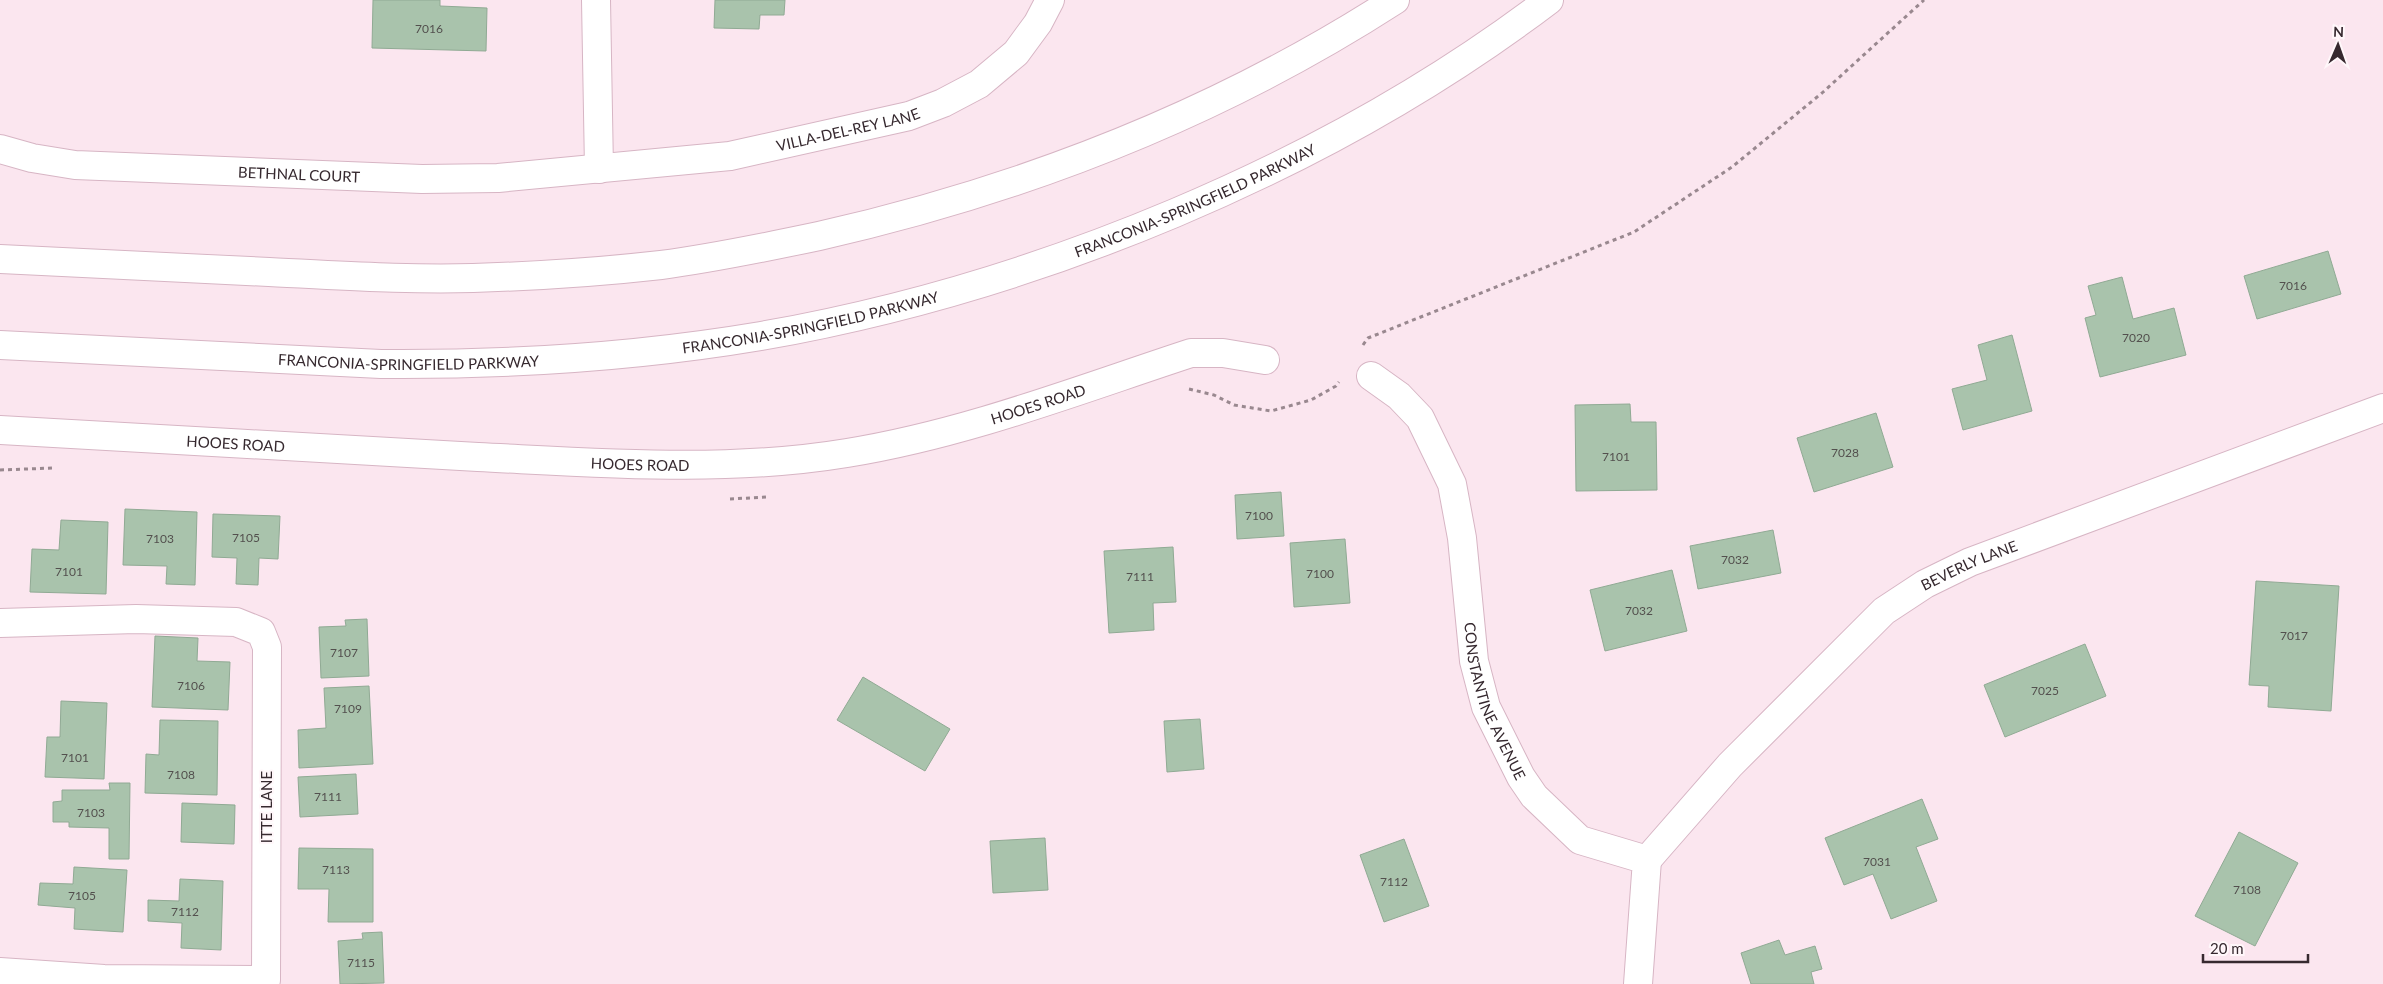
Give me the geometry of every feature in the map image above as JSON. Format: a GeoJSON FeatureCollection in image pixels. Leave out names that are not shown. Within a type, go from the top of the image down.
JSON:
{"type":"FeatureCollection","features":[{"type":"Feature","properties":{"kind":"street"},"geometry":{"type":"LineString","coordinates":[[596,0],[600,169]]}},
{"type":"Feature","properties":{"kind":"street","name":"VILLA-DEL-REY LANE"},"geometry":{"type":"LineString","coordinates":[[600,169],[730,156],[909,116],[943,103],[978,84],[1016,53],[1038,23],[1050,0]]}},
{"type":"Feature","properties":{"kind":"street"},"geometry":{"type":"LineString","coordinates":[[0,259],[344,276],[468,278],[662,265],[723,255],[910,214],[1028,178],[1150,129],[1214,100],[1319,46],[1395,0]]}},
{"type":"Feature","properties":{"kind":"street","name":"FRANCONIA-SPRINGFIELD PARKWAY"},"geometry":{"type":"LineString","coordinates":[[0,345],[371,363],[445,364],[508,362],[634,353],[762,336],[826,323],[954,291],[1015,272],[1136,229],[1196,203],[1311,148],[1377,112],[1482,49],[1549,0]]}},
{"type":"Feature","properties":{"kind":"street","name":"BETHNAL COURT"},"geometry":{"type":"LineString","coordinates":[[0,149],[32,158],[75,165],[422,179],[498,178],[600,169]]}},
{"type":"Feature","properties":{"kind":"street","name":"HOOES ROAD"},"geometry":{"type":"LineString","coordinates":[[0,430],[556,460],[686,465],[763,462],[848,453],[935,434],[974,424],[1191,354],[1223,353],[1265,360]]}},
{"type":"Feature","properties":{"kind":"street","name":"CONSTANTINE AVENUE"},"geometry":{"type":"LineString","coordinates":[[1372,376],[1399,396],[1420,418],[1452,484],[1462,538],[1474,661],[1486,707],[1521,777],[1534,796],[1580,840],[1647,860]]}},
{"type":"Feature","properties":{"kind":"street","name":"BEVERLY LANE"},"geometry":{"type":"LineString","coordinates":[[1647,860],[1730,765],[1848,645],[1884,611],[1925,584],[1970,562],[2383,408]]}},
{"type":"Feature","properties":{"kind":"street","name":"ITTE LANE"},"geometry":{"type":"LineString","coordinates":[[0,623],[136,619],[236,622],[261,632],[266,647],[266,980],[104,979],[0,972]]}},
{"type":"Feature","properties":{"kind":"street"},"geometry":{"type":"LineString","coordinates":[[1638,984],[1647,860]]}},
{"type":"Feature","properties":{"kind":"path"},"geometry":{"type":"LineString","coordinates":[[1360,348],[1368,338],[1634,232],[1732,167],[1822,93],[1924,0]]}},
{"type":"Feature","properties":{"kind":"path"},"geometry":{"type":"LineString","coordinates":[[1186,388],[1214,395],[1234,405],[1271,411],[1311,400],[1336,386],[1341,379]]}},
{"type":"Feature","properties":{"kind":"building"},"geometry":{"type":"Polygon","coordinates":[[[373,0],[440,0],[440,6],[487,8],[486,51],[372,48],[373,0]]]}},
{"type":"Feature","properties":{"kind":"building"},"geometry":{"type":"Polygon","coordinates":[[[715,0],[785,0],[784,15],[760,15],[759,29],[714,28],[715,0]]]}},
{"type":"Feature","properties":{"kind":"building"},"geometry":{"type":"Polygon","coordinates":[[[2328,251],[2341,294],[2257,319],[2244,276],[2328,251]]]}},
{"type":"Feature","properties":{"kind":"building"},"geometry":{"type":"Polygon","coordinates":[[[2122,277],[2133,319],[2174,308],[2186,355],[2100,377],[2085,318],[2096,315],[2088,286],[2122,277]]]}},
{"type":"Feature","properties":{"kind":"building"},"geometry":{"type":"Polygon","coordinates":[[[2012,335],[2032,411],[1963,430],[1952,389],[1987,380],[1978,345],[2012,335]]]}},
{"type":"Feature","properties":{"kind":"building"},"geometry":{"type":"Polygon","coordinates":[[[1630,404],[1631,422],[1656,422],[1657,490],[1576,491],[1575,405],[1630,404]]]}},
{"type":"Feature","properties":{"kind":"building"},"geometry":{"type":"Polygon","coordinates":[[[1876,413],[1893,467],[1814,492],[1797,438],[1876,413]]]}},
{"type":"Feature","properties":{"kind":"building"},"geometry":{"type":"Polygon","coordinates":[[[1281,492],[1284,536],[1237,539],[1235,495],[1281,492]]]}},
{"type":"Feature","properties":{"kind":"building"},"geometry":{"type":"Polygon","coordinates":[[[125,509],[197,512],[195,585],[166,584],[167,566],[123,565],[125,509]]]}},
{"type":"Feature","properties":{"kind":"building"},"geometry":{"type":"Polygon","coordinates":[[[213,514],[280,516],[278,559],[259,558],[258,585],[236,584],[237,558],[212,557],[213,514]]]}},
{"type":"Feature","properties":{"kind":"building"},"geometry":{"type":"Polygon","coordinates":[[[61,520],[108,522],[106,594],[30,592],[32,549],[59,550],[61,520]]]}},
{"type":"Feature","properties":{"kind":"building"},"geometry":{"type":"Polygon","coordinates":[[[1773,530],[1781,573],[1698,589],[1690,546],[1773,530]]]}},
{"type":"Feature","properties":{"kind":"building"},"geometry":{"type":"Polygon","coordinates":[[[1345,539],[1350,603],[1294,607],[1290,543],[1345,539]]]}},
{"type":"Feature","properties":{"kind":"building"},"geometry":{"type":"Polygon","coordinates":[[[1173,547],[1176,602],[1153,603],[1154,630],[1109,633],[1104,551],[1173,547]]]}},
{"type":"Feature","properties":{"kind":"building"},"geometry":{"type":"Polygon","coordinates":[[[1672,570],[1687,631],[1605,651],[1590,590],[1672,570]]]}},
{"type":"Feature","properties":{"kind":"building"},"geometry":{"type":"Polygon","coordinates":[[[2256,581],[2339,586],[2331,711],[2268,707],[2269,686],[2249,685],[2256,581]]]}},
{"type":"Feature","properties":{"kind":"building"},"geometry":{"type":"Polygon","coordinates":[[[367,619],[369,676],[321,678],[319,627],[346,626],[345,620],[367,619]]]}},
{"type":"Feature","properties":{"kind":"building"},"geometry":{"type":"Polygon","coordinates":[[[155,636],[198,638],[197,661],[230,662],[228,710],[152,707],[155,636]]]}},
{"type":"Feature","properties":{"kind":"building"},"geometry":{"type":"Polygon","coordinates":[[[2085,644],[2106,696],[2005,737],[1984,685],[2085,644]]]}},
{"type":"Feature","properties":{"kind":"building"},"geometry":{"type":"Polygon","coordinates":[[[863,677],[950,729],[925,771],[837,720],[863,677]]]}},
{"type":"Feature","properties":{"kind":"building"},"geometry":{"type":"Polygon","coordinates":[[[369,686],[373,764],[299,768],[298,730],[326,728],[324,688],[369,686]]]}},
{"type":"Feature","properties":{"kind":"building"},"geometry":{"type":"Polygon","coordinates":[[[61,701],[107,703],[104,779],[45,777],[47,737],[60,737],[61,701]]]}},
{"type":"Feature","properties":{"kind":"building"},"geometry":{"type":"Polygon","coordinates":[[[1200,719],[1204,769],[1167,772],[1164,721],[1200,719]]]}},
{"type":"Feature","properties":{"kind":"building"},"geometry":{"type":"Polygon","coordinates":[[[160,720],[218,721],[217,795],[145,793],[146,754],[159,755],[160,720]]]}},
{"type":"Feature","properties":{"kind":"building"},"geometry":{"type":"Polygon","coordinates":[[[356,774],[358,814],[300,817],[298,777],[356,774]]]}},
{"type":"Feature","properties":{"kind":"building"},"geometry":{"type":"Polygon","coordinates":[[[109,783],[130,783],[129,859],[109,859],[109,828],[69,827],[69,822],[53,822],[53,802],[62,801],[62,790],[110,790],[109,783]]]}},
{"type":"Feature","properties":{"kind":"building"},"geometry":{"type":"Polygon","coordinates":[[[1922,799],[1938,839],[1916,847],[1937,901],[1891,919],[1873,874],[1844,885],[1825,838],[1922,799]]]}},
{"type":"Feature","properties":{"kind":"building"},"geometry":{"type":"Polygon","coordinates":[[[182,803],[235,805],[234,844],[181,842],[182,803]]]}},
{"type":"Feature","properties":{"kind":"building"},"geometry":{"type":"Polygon","coordinates":[[[2239,832],[2298,863],[2255,946],[2195,916],[2239,832]]]}},
{"type":"Feature","properties":{"kind":"building"},"geometry":{"type":"Polygon","coordinates":[[[1045,838],[1048,890],[993,893],[990,841],[1045,838]]]}},
{"type":"Feature","properties":{"kind":"building"},"geometry":{"type":"Polygon","coordinates":[[[1404,839],[1429,906],[1384,922],[1360,855],[1404,839]]]}},
{"type":"Feature","properties":{"kind":"building"},"geometry":{"type":"Polygon","coordinates":[[[299,848],[373,849],[373,922],[328,922],[329,889],[298,889],[299,848]]]}},
{"type":"Feature","properties":{"kind":"building"},"geometry":{"type":"Polygon","coordinates":[[[74,867],[127,870],[123,932],[74,929],[75,908],[38,905],[40,883],[73,884],[74,867]]]}},
{"type":"Feature","properties":{"kind":"building"},"geometry":{"type":"Polygon","coordinates":[[[180,879],[223,881],[221,950],[181,948],[182,923],[148,921],[148,900],[179,901],[180,879]]]}},
{"type":"Feature","properties":{"kind":"building"},"geometry":{"type":"Polygon","coordinates":[[[382,932],[384,983],[340,984],[338,941],[363,939],[362,933],[382,932]]]}},
{"type":"Feature","properties":{"kind":"building"},"geometry":{"type":"Polygon","coordinates":[[[1779,940],[1785,955],[1815,946],[1822,969],[1811,972],[1814,984],[1751,984],[1741,953],[1779,940]]]}}]}
